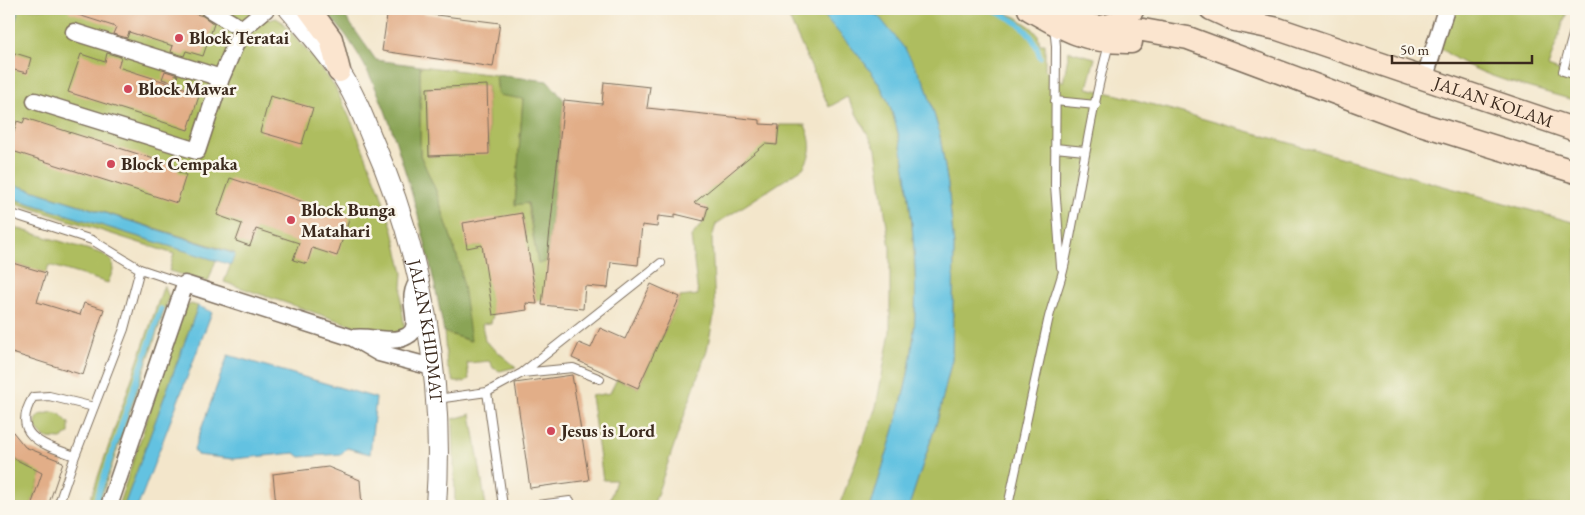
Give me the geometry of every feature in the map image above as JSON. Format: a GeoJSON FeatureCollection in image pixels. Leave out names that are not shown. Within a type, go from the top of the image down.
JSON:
{"type":"FeatureCollection","features":[{"type":"Feature","properties":{"kind":"main road"},"geometry":{"type":"LineString","coordinates":[[308,9],[331,39],[339,71]]}},
{"type":"Feature","properties":{"kind":"main road"},"geometry":{"type":"LineString","coordinates":[[1028,9],[1064,13],[1109,35],[1146,42],[1216,49],[1408,120],[1576,172]]}},
{"type":"Feature","properties":{"kind":"main road"},"geometry":{"type":"LineString","coordinates":[[1109,35],[1133,9]]}},
{"type":"Feature","properties":{"kind":"main road","name":"JALAN KOLAM"},"geometry":{"type":"LineString","coordinates":[[1211,9],[1236,20],[1278,29],[1576,130]]}},
{"type":"Feature","properties":{"kind":"main road"},"geometry":{"type":"LineString","coordinates":[[1234,9],[1278,29]]}},
{"type":"Feature","properties":{"kind":"street"},"geometry":{"type":"LineString","coordinates":[[209,9],[242,29]]}},
{"type":"Feature","properties":{"kind":"street"},"geometry":{"type":"LineString","coordinates":[[35,101],[198,151],[221,78],[242,29],[266,9]]}},
{"type":"Feature","properties":{"kind":"street","name":"JALAN KHIDMAT"},"geometry":{"type":"LineString","coordinates":[[289,9],[339,71],[355,98],[397,201],[420,280],[427,314],[438,451],[436,506]]}},
{"type":"Feature","properties":{"kind":"street"},"geometry":{"type":"LineString","coordinates":[[1424,80],[1446,9]]}},
{"type":"Feature","properties":{"kind":"street"},"geometry":{"type":"LineString","coordinates":[[74,32],[221,78]]}},
{"type":"Feature","properties":{"kind":"street"},"geometry":{"type":"LineString","coordinates":[[354,338],[366,336],[396,339],[406,337],[413,332],[415,326],[411,296],[413,287],[420,280]]}},
{"type":"Feature","properties":{"kind":"street"},"geometry":{"type":"LineString","coordinates":[[108,506],[185,284],[354,338],[379,353],[432,367]]}},
{"type":"Feature","properties":{"kind":"lane"},"geometry":{"type":"LineString","coordinates":[[1062,277],[1055,185],[1055,101],[1056,46],[1064,13]]}},
{"type":"Feature","properties":{"kind":"lane"},"geometry":{"type":"LineString","coordinates":[[1576,24],[1563,71],[1576,75]]}},
{"type":"Feature","properties":{"kind":"lane"},"geometry":{"type":"LineString","coordinates":[[1008,506],[1048,318],[1062,277],[1081,187],[1085,151],[1096,106],[1096,94],[1109,35]]}},
{"type":"Feature","properties":{"kind":"lane"},"geometry":{"type":"LineString","coordinates":[[1055,101],[1096,106]]}},
{"type":"Feature","properties":{"kind":"lane"},"geometry":{"type":"LineString","coordinates":[[1055,148],[1085,151]]}},
{"type":"Feature","properties":{"kind":"lane"},"geometry":{"type":"LineString","coordinates":[[9,213],[92,240],[140,269],[185,284]]}},
{"type":"Feature","properties":{"kind":"lane"},"geometry":{"type":"LineString","coordinates":[[435,400],[487,392],[522,373],[661,263]]}},
{"type":"Feature","properties":{"kind":"lane"},"geometry":{"type":"LineString","coordinates":[[58,506],[75,456],[124,329],[140,269]]}},
{"type":"Feature","properties":{"kind":"lane"},"geometry":{"type":"LineString","coordinates":[[522,373],[573,368],[600,380]]}},
{"type":"Feature","properties":{"kind":"lane"},"geometry":{"type":"LineString","coordinates":[[487,392],[503,506]]}},
{"type":"Feature","properties":{"kind":"lane"},"geometry":{"type":"LineString","coordinates":[[75,456],[43,445],[29,434],[24,420],[27,407],[33,396],[49,396],[94,407]]}},
{"type":"Feature","properties":{"kind":"lane"},"geometry":{"type":"LineString","coordinates":[[530,506],[570,501],[571,506]]}},
{"type":"Feature","properties":{"kind":"green space"},"geometry":{"type":"Polygon","coordinates":[[[19,9],[259,9],[269,20],[276,18],[281,21],[316,61],[335,87],[354,127],[380,191],[392,227],[403,273],[401,300],[405,331],[395,336],[372,332],[224,282],[235,253],[9,183],[9,41],[19,9]]]}},
{"type":"Feature","properties":{"kind":"green space"},"geometry":{"type":"Polygon","coordinates":[[[322,9],[340,9],[376,60],[420,66],[420,155],[436,191],[460,266],[471,341],[444,332],[419,221],[385,110],[373,81],[358,53],[343,32],[322,9]]]}},
{"type":"Feature","properties":{"kind":"green space"},"geometry":{"type":"Polygon","coordinates":[[[785,9],[819,9],[865,63],[887,99],[896,125],[905,165],[916,291],[913,342],[901,404],[871,506],[839,506],[876,407],[890,332],[890,248],[876,149],[847,97],[829,107],[785,9]]]}},
{"type":"Feature","properties":{"kind":"green space"},"geometry":{"type":"Polygon","coordinates":[[[868,9],[995,9],[1016,17],[1032,28],[1038,35],[1040,44],[1045,44],[1045,70],[1063,83],[1069,51],[1095,58],[1087,88],[1118,95],[1576,223],[1576,506],[909,506],[938,418],[952,359],[954,247],[948,185],[939,131],[925,83],[880,18],[868,9]]]}},
{"type":"Feature","properties":{"kind":"green space"},"geometry":{"type":"Polygon","coordinates":[[[1083,9],[1123,9],[1103,18],[1087,13],[1083,9]]]}},
{"type":"Feature","properties":{"kind":"green space"},"geometry":{"type":"Polygon","coordinates":[[[1446,9],[1568,9],[1548,67],[1576,77],[1576,101],[1501,79],[1449,55],[1434,43],[1446,9]]]}},
{"type":"Feature","properties":{"kind":"green space"},"geometry":{"type":"Polygon","coordinates":[[[420,66],[496,75],[498,94],[523,99],[515,204],[527,203],[538,264],[547,261],[558,297],[536,301],[531,266],[493,315],[491,323],[482,324],[485,341],[516,367],[500,371],[493,368],[490,361],[467,363],[469,379],[464,382],[454,382],[447,366],[444,332],[470,341],[460,266],[436,191],[420,155],[420,66]],[[487,85],[427,88],[429,156],[489,153],[487,85]],[[522,213],[468,247],[526,238],[522,213]]]}},
{"type":"Feature","properties":{"kind":"green space"},"geometry":{"type":"Polygon","coordinates":[[[496,75],[548,81],[564,100],[547,261],[538,264],[528,203],[515,205],[523,99],[498,95],[496,75]]]}},
{"type":"Feature","properties":{"kind":"green space"},"geometry":{"type":"Polygon","coordinates":[[[779,125],[805,125],[810,142],[809,157],[803,168],[716,224],[712,238],[715,311],[707,350],[653,506],[608,506],[616,480],[603,480],[591,396],[610,393],[617,379],[638,388],[680,297],[698,295],[691,237],[704,221],[708,208],[693,203],[758,143],[777,145],[779,125]]]}},
{"type":"Feature","properties":{"kind":"green space"},"geometry":{"type":"Polygon","coordinates":[[[9,197],[216,260],[208,282],[169,271],[174,254],[9,201],[9,197]]]}},
{"type":"Feature","properties":{"kind":"green space"},"geometry":{"type":"Polygon","coordinates":[[[9,226],[103,254],[112,261],[113,270],[108,283],[49,265],[46,273],[9,262],[9,226]]]}},
{"type":"Feature","properties":{"kind":"green space"},"geometry":{"type":"Polygon","coordinates":[[[164,285],[169,297],[98,506],[88,506],[164,285]]]}},
{"type":"Feature","properties":{"kind":"green space"},"geometry":{"type":"Polygon","coordinates":[[[191,304],[198,306],[124,506],[118,506],[185,307],[191,304]]]}},
{"type":"Feature","properties":{"kind":"green space"},"geometry":{"type":"Polygon","coordinates":[[[53,412],[60,414],[69,423],[69,433],[61,439],[45,438],[36,429],[36,419],[39,415],[53,412]]]}},
{"type":"Feature","properties":{"kind":"green space"},"geometry":{"type":"Polygon","coordinates":[[[471,414],[486,506],[455,506],[453,419],[471,414]]]}},
{"type":"Feature","properties":{"kind":"green space"},"geometry":{"type":"Polygon","coordinates":[[[9,451],[15,459],[31,468],[47,457],[31,506],[9,506],[9,451]]]}},
{"type":"Feature","properties":{"kind":"water"},"geometry":{"type":"Polygon","coordinates":[[[9,9],[19,9],[9,41],[9,9]]]}},
{"type":"Feature","properties":{"kind":"water"},"geometry":{"type":"Polygon","coordinates":[[[819,9],[868,9],[880,18],[905,49],[925,83],[939,131],[948,185],[954,247],[952,359],[938,418],[909,506],[871,506],[901,404],[913,342],[916,291],[907,179],[896,125],[881,87],[865,63],[819,9]]]}},
{"type":"Feature","properties":{"kind":"water"},"geometry":{"type":"Polygon","coordinates":[[[9,183],[235,254],[231,265],[9,197],[9,183]]]}},
{"type":"Feature","properties":{"kind":"water"},"geometry":{"type":"Polygon","coordinates":[[[198,306],[212,312],[138,506],[124,506],[198,306]]]}},
{"type":"Feature","properties":{"kind":"water"},"geometry":{"type":"Polygon","coordinates":[[[228,355],[376,398],[370,454],[347,448],[341,454],[300,457],[295,453],[233,459],[197,455],[194,449],[228,355]]]}},
{"type":"Feature","properties":{"kind":"building","name":"Block Teratai"},"geometry":{"type":"Polygon","coordinates":[[[69,9],[179,9],[203,16],[214,24],[203,56],[186,51],[184,56],[171,52],[173,46],[129,32],[127,38],[113,34],[116,27],[69,12],[69,9]]]}},
{"type":"Feature","properties":{"kind":"building"},"geometry":{"type":"Polygon","coordinates":[[[388,9],[500,23],[493,67],[382,51],[388,9]]]}},
{"type":"Feature","properties":{"kind":"building"},"geometry":{"type":"Polygon","coordinates":[[[15,53],[31,58],[27,73],[10,69],[15,53]]]}},
{"type":"Feature","properties":{"kind":"building","name":"Block Mawar"},"geometry":{"type":"Polygon","coordinates":[[[107,53],[121,57],[118,67],[200,93],[188,130],[68,92],[81,54],[105,62],[107,53]]]}},
{"type":"Feature","properties":{"kind":"building"},"geometry":{"type":"Polygon","coordinates":[[[165,71],[178,75],[175,83],[162,79],[165,71]]]}},
{"type":"Feature","properties":{"kind":"building"},"geometry":{"type":"Polygon","coordinates":[[[604,82],[650,87],[647,108],[760,120],[760,124],[779,125],[777,145],[765,144],[694,203],[708,207],[704,221],[675,214],[675,218],[658,216],[657,227],[642,225],[638,265],[611,262],[608,288],[585,286],[583,309],[542,305],[564,100],[602,104],[604,82]]]}},
{"type":"Feature","properties":{"kind":"building"},"geometry":{"type":"Polygon","coordinates":[[[487,85],[489,154],[429,156],[427,88],[487,85]]]}},
{"type":"Feature","properties":{"kind":"building"},"geometry":{"type":"Polygon","coordinates":[[[270,96],[313,108],[302,144],[260,132],[270,96]]]}},
{"type":"Feature","properties":{"kind":"building","name":"Block Cempaka"},"geometry":{"type":"Polygon","coordinates":[[[25,118],[179,167],[178,172],[186,175],[177,203],[9,150],[17,121],[23,123],[25,118]]]}},
{"type":"Feature","properties":{"kind":"building","name":"Block Bunga Matahari"},"geometry":{"type":"Polygon","coordinates":[[[230,178],[350,217],[337,256],[312,248],[307,264],[293,260],[299,243],[256,229],[250,246],[236,241],[242,224],[217,215],[230,178]]]}},
{"type":"Feature","properties":{"kind":"building"},"geometry":{"type":"Polygon","coordinates":[[[522,213],[537,304],[526,303],[527,310],[493,315],[482,245],[467,248],[463,223],[522,213]]]}},
{"type":"Feature","properties":{"kind":"building"},"geometry":{"type":"Polygon","coordinates":[[[9,262],[46,273],[37,302],[80,315],[84,303],[104,309],[83,375],[9,352],[9,262]]]}},
{"type":"Feature","properties":{"kind":"building"},"geometry":{"type":"Polygon","coordinates":[[[651,284],[680,297],[638,388],[572,358],[579,343],[591,348],[600,328],[625,339],[651,284]]]}},
{"type":"Feature","properties":{"kind":"building","name":"Jesus is Lord"},"geometry":{"type":"Polygon","coordinates":[[[572,375],[589,480],[530,488],[515,383],[572,375]]]}},
{"type":"Feature","properties":{"kind":"building"},"geometry":{"type":"Polygon","coordinates":[[[9,427],[25,447],[63,462],[48,506],[31,506],[42,473],[15,459],[9,451],[9,427]]]}},
{"type":"Feature","properties":{"kind":"building"},"geometry":{"type":"Polygon","coordinates":[[[328,467],[360,480],[362,506],[276,506],[273,474],[328,467]]]}},
{"type":"Feature","properties":{"kind":"waterway"},"geometry":{"type":"LineString","coordinates":[[989,9],[1022,26],[1033,39],[1040,57]]}},
{"type":"Feature","properties":{"kind":"waterway"},"geometry":{"type":"LineString","coordinates":[[94,506],[161,309]]}},
{"type":"Feature","properties":{"kind":"place","name":"Block Teratai"},"geometry":{"type":"Point","coordinates":[179,38]}},
{"type":"Feature","properties":{"kind":"place","name":"Block Mawar"},"geometry":{"type":"Point","coordinates":[128,89]}},
{"type":"Feature","properties":{"kind":"place","name":"Block Cempaka"},"geometry":{"type":"Point","coordinates":[111,164]}},
{"type":"Feature","properties":{"kind":"place","name":"Block Bunga Matahari"},"geometry":{"type":"Point","coordinates":[291,220]}},
{"type":"Feature","properties":{"kind":"place","name":"Jesus is Lord"},"geometry":{"type":"Point","coordinates":[551,431]}}]}
